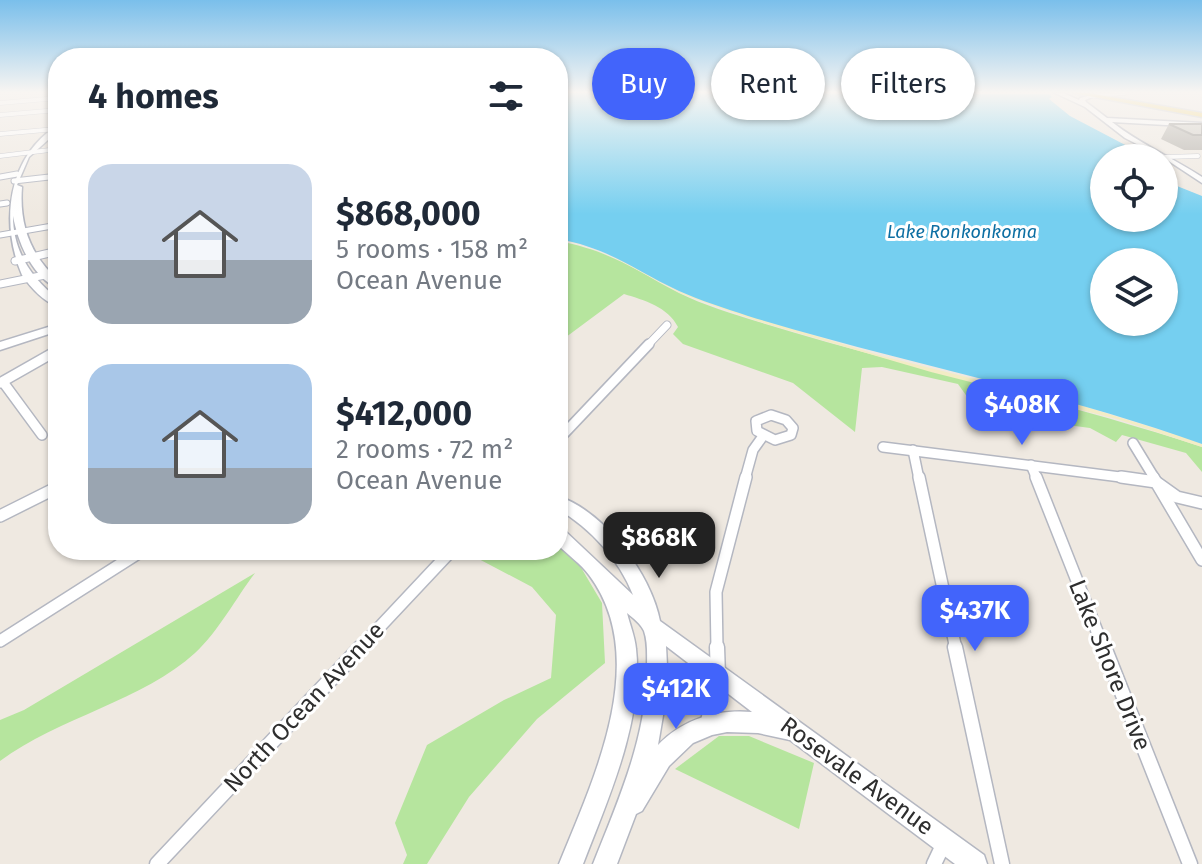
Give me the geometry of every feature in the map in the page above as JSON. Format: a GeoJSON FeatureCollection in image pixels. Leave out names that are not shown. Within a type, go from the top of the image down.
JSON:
{"type":"FeatureCollection","features":[{"type":"Feature","properties":{"kind":"main road"},"geometry":{"type":"LineString","coordinates":[[1127,133],[1145,144]]}},
{"type":"Feature","properties":{"kind":"main road"},"geometry":{"type":"LineString","coordinates":[[48,136],[30,152],[15,178],[4,204],[3,235],[15,261],[28,279],[48,296]]}},
{"type":"Feature","properties":{"kind":"main road"},"geometry":{"type":"LineString","coordinates":[[1178,165],[1202,181]]}},
{"type":"Feature","properties":{"kind":"main road"},"geometry":{"type":"LineString","coordinates":[[15,178],[19,184],[21,231],[30,258],[48,278]]}},
{"type":"Feature","properties":{"kind":"main road"},"geometry":{"type":"LineString","coordinates":[[0,346],[48,329]]}},
{"type":"Feature","properties":{"kind":"main road"},"geometry":{"type":"LineString","coordinates":[[568,509],[597,530],[620,555],[637,584],[653,626],[659,665],[657,708],[644,760],[605,864]]}},
{"type":"Feature","properties":{"kind":"main road","name":"Rosevale Avenue"},"geometry":{"type":"LineString","coordinates":[[568,544],[653,626],[975,864]]}},
{"type":"Feature","properties":{"kind":"main road"},"geometry":{"type":"LineString","coordinates":[[571,864],[621,731],[628,683],[626,649],[618,617],[605,585],[591,566]]}},
{"type":"Feature","properties":{"kind":"main road"},"geometry":{"type":"LineString","coordinates":[[619,828],[673,744],[707,726],[748,721],[805,737]]}},
{"type":"Feature","properties":{"kind":"street"},"geometry":{"type":"LineString","coordinates":[[0,156],[48,150]]}},
{"type":"Feature","properties":{"kind":"street"},"geometry":{"type":"LineString","coordinates":[[1178,157],[1198,156]]}},
{"type":"Feature","properties":{"kind":"street"},"geometry":{"type":"LineString","coordinates":[[0,177],[48,176]]}},
{"type":"Feature","properties":{"kind":"street"},"geometry":{"type":"LineString","coordinates":[[3,235],[48,227]]}},
{"type":"Feature","properties":{"kind":"street"},"geometry":{"type":"LineString","coordinates":[[15,261],[48,254]]}},
{"type":"Feature","properties":{"kind":"street"},"geometry":{"type":"LineString","coordinates":[[0,284],[45,275]]}},
{"type":"Feature","properties":{"kind":"street"},"geometry":{"type":"LineString","coordinates":[[568,429],[667,325]]}},
{"type":"Feature","properties":{"kind":"street"},"geometry":{"type":"LineString","coordinates":[[42,435],[1,383],[48,356]]}},
{"type":"Feature","properties":{"kind":"street"},"geometry":{"type":"LineString","coordinates":[[707,726],[718,676],[718,583],[753,450],[763,436]]}},
{"type":"Feature","properties":{"kind":"street"},"geometry":{"type":"LineString","coordinates":[[1133,443],[1200,554]]}},
{"type":"Feature","properties":{"kind":"street"},"geometry":{"type":"LineString","coordinates":[[883,447],[1156,482],[1177,497],[1202,503]]}},
{"type":"Feature","properties":{"kind":"street"},"geometry":{"type":"LineString","coordinates":[[913,450],[1002,864]]}},
{"type":"Feature","properties":{"kind":"street","name":"Lake Shore Drive"},"geometry":{"type":"LineString","coordinates":[[1031,465],[1190,864]]}},
{"type":"Feature","properties":{"kind":"street"},"geometry":{"type":"LineString","coordinates":[[0,516],[48,492]]}},
{"type":"Feature","properties":{"kind":"street"},"geometry":{"type":"LineString","coordinates":[[0,641],[127,560]]}},
{"type":"Feature","properties":{"kind":"street","name":"North Ocean Avenue"},"geometry":{"type":"LineString","coordinates":[[157,864],[443,560]]}},
{"type":"Feature","properties":{"kind":"street"},"geometry":{"type":"LineString","coordinates":[[934,864],[946,840]]}},
{"type":"Feature","properties":{"kind":"green space"},"geometry":{"type":"Polygon","coordinates":[[[568,243],[607,256],[688,297],[739,316],[1202,447],[1202,472],[1186,453],[1122,435],[1116,442],[1090,428],[1045,422],[1027,402],[994,395],[997,408],[994,411],[968,398],[958,384],[882,367],[862,368],[855,432],[793,383],[683,344],[673,334],[678,327],[668,314],[624,294],[568,336],[568,243]]]}},
{"type":"Feature","properties":{"kind":"green space"},"geometry":{"type":"Polygon","coordinates":[[[570,549],[602,603],[605,663],[537,719],[469,797],[427,864],[403,864],[407,855],[395,823],[427,745],[504,700],[551,678],[556,615],[532,587],[481,560],[568,560],[570,549]]]}},
{"type":"Feature","properties":{"kind":"green space"},"geometry":{"type":"Polygon","coordinates":[[[255,573],[211,635],[195,653],[174,669],[151,684],[23,746],[0,761],[0,720],[24,710],[255,573]]]}},
{"type":"Feature","properties":{"kind":"green space"},"geometry":{"type":"Polygon","coordinates":[[[719,736],[749,736],[814,763],[799,829],[675,769],[719,736]]]}},
{"type":"Feature","properties":{"kind":"sand"},"geometry":{"type":"Polygon","coordinates":[[[568,241],[597,247],[678,291],[744,314],[882,356],[1083,406],[1186,438],[1202,444],[1202,447],[1117,419],[931,372],[757,321],[682,294],[597,248],[568,241]]]}},
{"type":"Feature","properties":{"kind":"water","name":"Lake Ronkonkoma"},"geometry":{"type":"Polygon","coordinates":[[[568,133],[1103,133],[1123,144],[1090,144],[1090,232],[1178,232],[1178,186],[1202,196],[1202,444],[1090,408],[748,316],[679,291],[592,248],[568,241],[568,133]]]}}]}
